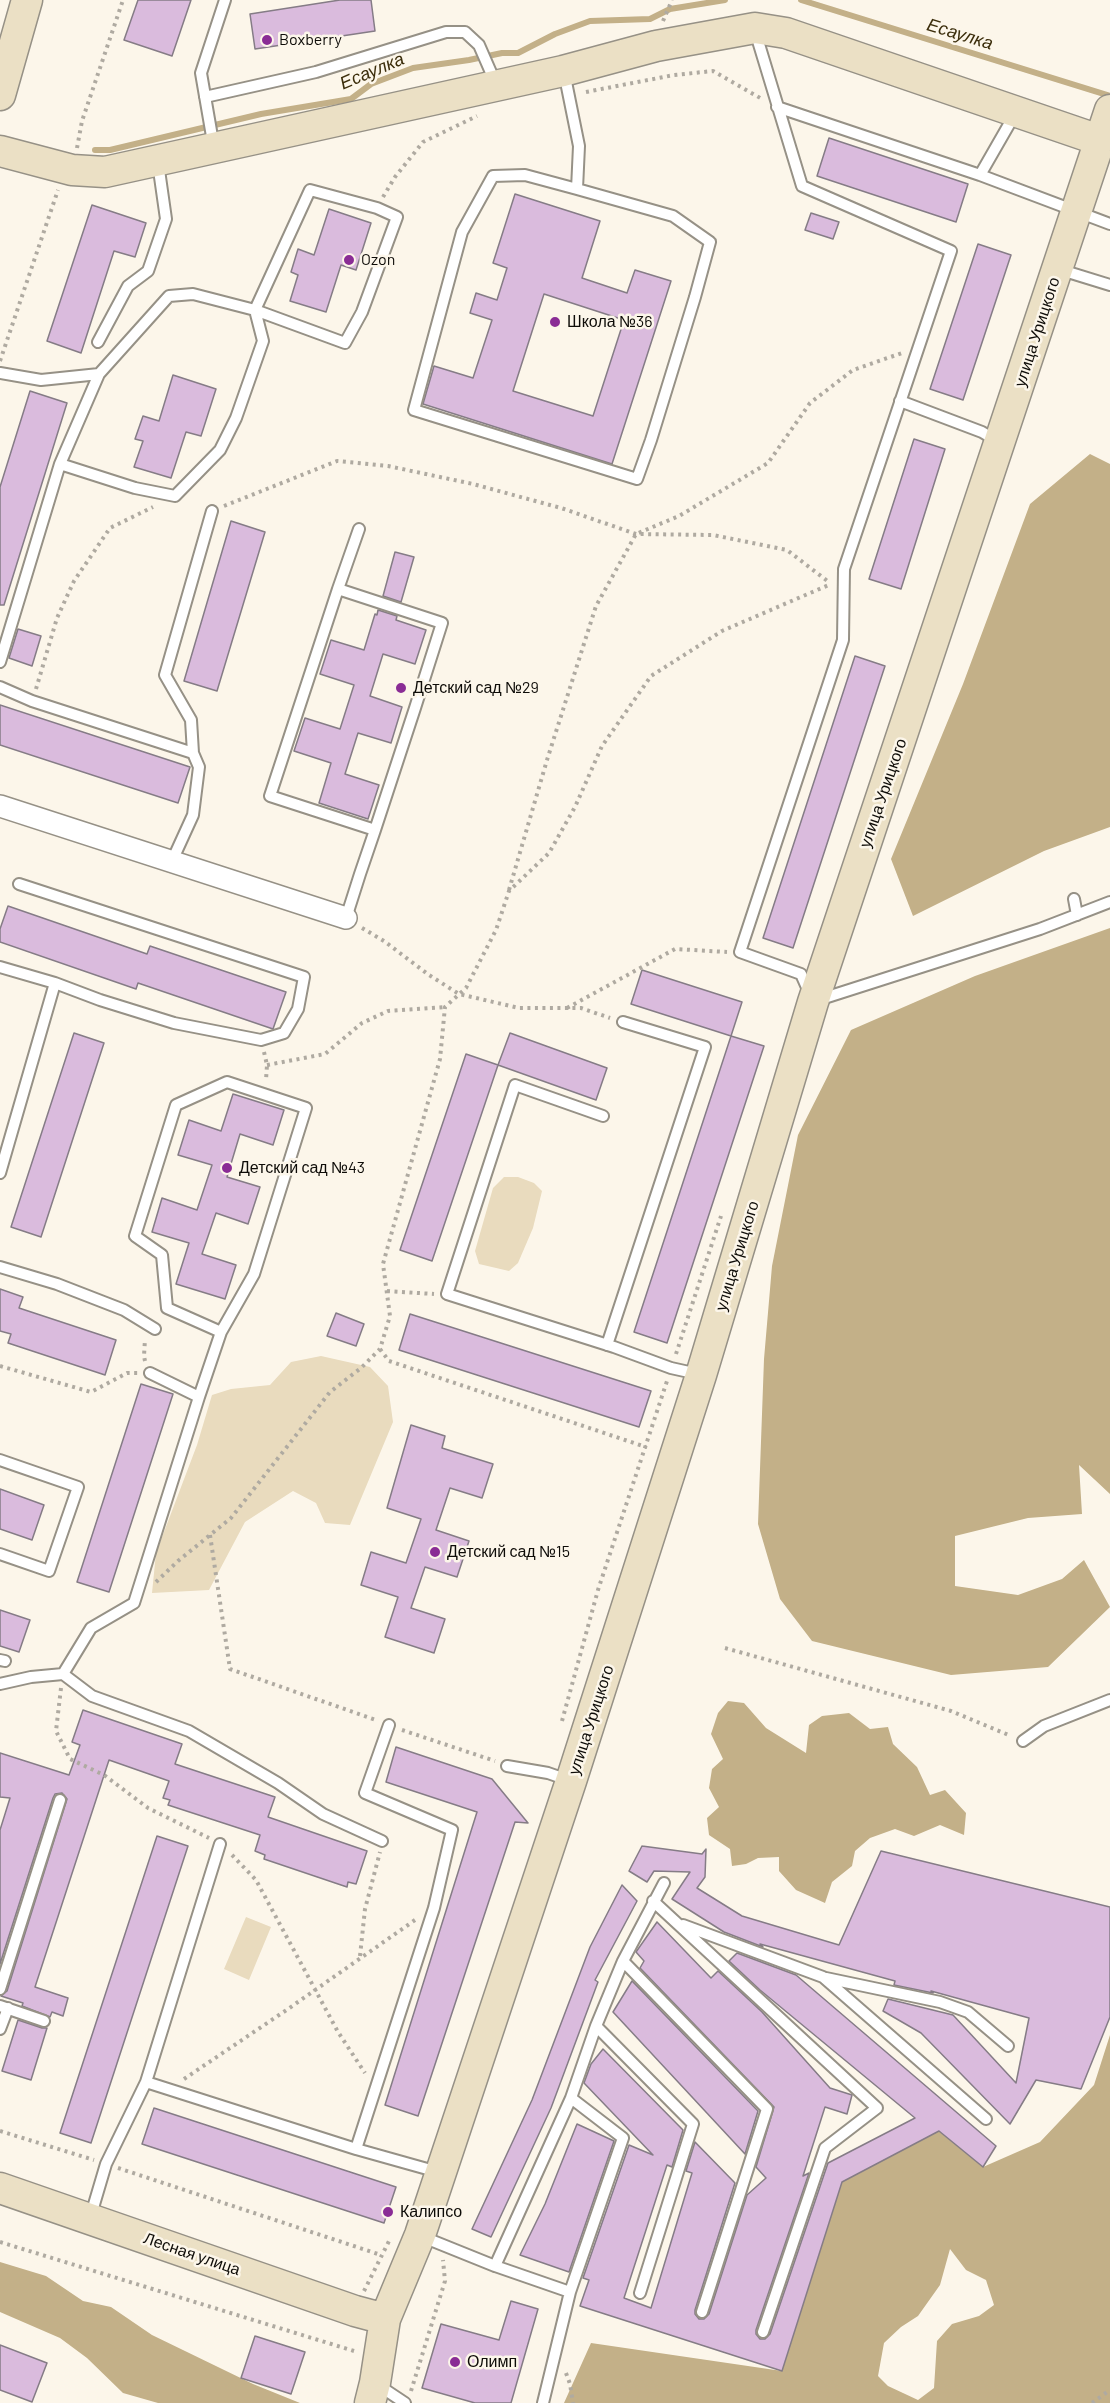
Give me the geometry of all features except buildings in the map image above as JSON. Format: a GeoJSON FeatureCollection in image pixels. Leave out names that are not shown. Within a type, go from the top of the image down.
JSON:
{"type":"FeatureCollection","features":[{"type":"Feature","properties":{"kind":"street"},"geometry":{"type":"LineString","coordinates":[[0,94],[27,0]]}},
{"type":"Feature","properties":{"kind":"street"},"geometry":{"type":"LineString","coordinates":[[0,151],[72,170],[105,172],[492,75],[564,71],[656,46],[755,28],[786,33],[1099,140]]}},
{"type":"Feature","properties":{"kind":"street","name":"улица Урицкого"},"geometry":{"type":"LineString","coordinates":[[373,2393],[385,2319],[420,2235],[571,1781],[701,1375],[813,1002],[1110,111]]}},
{"type":"Feature","properties":{"kind":"street"},"geometry":{"type":"LineString","coordinates":[[0,806],[346,918]]}},
{"type":"Feature","properties":{"kind":"street","name":"Лесная улица"},"geometry":{"type":"LineString","coordinates":[[0,2188],[355,2311],[385,2319]]}},
{"type":"Feature","properties":{"kind":"lane"},"geometry":{"type":"LineString","coordinates":[[214,143],[201,73],[225,0]]}},
{"type":"Feature","properties":{"kind":"lane"},"geometry":{"type":"LineString","coordinates":[[755,28],[802,186],[951,251],[844,569],[843,640],[740,952],[801,974],[813,1002],[1040,929],[1110,902]]}},
{"type":"Feature","properties":{"kind":"lane"},"geometry":{"type":"LineString","coordinates":[[206,97],[316,72],[446,32],[465,32],[479,45],[492,75]]}},
{"type":"Feature","properties":{"kind":"lane"},"geometry":{"type":"LineString","coordinates":[[564,71],[579,146],[577,189]]}},
{"type":"Feature","properties":{"kind":"lane"},"geometry":{"type":"LineString","coordinates":[[777,107],[981,175],[1110,224]]}},
{"type":"Feature","properties":{"kind":"lane"},"geometry":{"type":"LineString","coordinates":[[981,175],[1017,111]]}},
{"type":"Feature","properties":{"kind":"lane"},"geometry":{"type":"LineString","coordinates":[[98,342],[128,286],[148,271],[155,250],[165,219],[158,160]]}},
{"type":"Feature","properties":{"kind":"lane"},"geometry":{"type":"LineString","coordinates":[[525,175],[577,189],[673,216],[710,242],[651,440],[637,479],[414,410],[462,232],[493,177],[525,175]]}},
{"type":"Feature","properties":{"kind":"lane"},"geometry":{"type":"LineString","coordinates":[[0,662],[60,464],[99,374],[169,296],[193,294],[255,310],[345,343],[362,312],[397,217],[377,208],[310,190],[255,310],[263,341],[236,418],[220,450],[175,496],[135,488],[60,464]]}},
{"type":"Feature","properties":{"kind":"lane"},"geometry":{"type":"LineString","coordinates":[[1058,268],[1110,285]]}},
{"type":"Feature","properties":{"kind":"lane"},"geometry":{"type":"LineString","coordinates":[[0,373],[40,380],[99,374]]}},
{"type":"Feature","properties":{"kind":"lane"},"geometry":{"type":"LineString","coordinates":[[900,401],[982,432],[1000,443]]}},
{"type":"Feature","properties":{"kind":"lane"},"geometry":{"type":"LineString","coordinates":[[172,861],[193,815],[199,767],[193,753],[191,720],[165,675],[212,511]]}},
{"type":"Feature","properties":{"kind":"lane"},"geometry":{"type":"LineString","coordinates":[[359,528],[270,796],[375,830]]}},
{"type":"Feature","properties":{"kind":"lane"},"geometry":{"type":"LineString","coordinates":[[338,589],[442,623],[346,918]]}},
{"type":"Feature","properties":{"kind":"lane"},"geometry":{"type":"LineString","coordinates":[[0,687],[32,701],[193,753]]}},
{"type":"Feature","properties":{"kind":"lane"},"geometry":{"type":"LineString","coordinates":[[0,967],[174,1023],[261,1040],[284,1033],[298,1009],[304,977],[19,884]]}},
{"type":"Feature","properties":{"kind":"lane"},"geometry":{"type":"LineString","coordinates":[[1074,899],[1077,915]]}},
{"type":"Feature","properties":{"kind":"lane"},"geometry":{"type":"LineString","coordinates":[[0,1173],[55,983]]}},
{"type":"Feature","properties":{"kind":"lane"},"geometry":{"type":"LineString","coordinates":[[608,1345],[705,1047],[623,1022]]}},
{"type":"Feature","properties":{"kind":"lane"},"geometry":{"type":"LineString","coordinates":[[63,1674],[91,1628],[134,1603],[221,1332],[254,1274],[306,1108],[227,1082],[176,1105],[135,1236],[162,1255],[167,1308],[221,1332]]}},
{"type":"Feature","properties":{"kind":"lane"},"geometry":{"type":"LineString","coordinates":[[603,1116],[515,1085],[447,1294],[608,1345],[671,1368],[701,1375]]}},
{"type":"Feature","properties":{"kind":"lane"},"geometry":{"type":"LineString","coordinates":[[0,1267],[57,1284],[112,1305],[151,1327]]}},
{"type":"Feature","properties":{"kind":"lane"},"geometry":{"type":"LineString","coordinates":[[150,1373],[199,1397]]}},
{"type":"Feature","properties":{"kind":"lane"},"geometry":{"type":"LineString","coordinates":[[0,1460],[78,1487],[49,1572],[0,1554]]}},
{"type":"Feature","properties":{"kind":"lane"},"geometry":{"type":"LineString","coordinates":[[0,1684],[31,1677],[63,1674],[92,1696],[189,1731],[278,1782],[323,1814],[382,1841]]}},
{"type":"Feature","properties":{"kind":"lane"},"geometry":{"type":"LineString","coordinates":[[1023,1741],[1044,1726],[1110,1700]]}},
{"type":"Feature","properties":{"kind":"lane"},"geometry":{"type":"LineString","coordinates":[[356,2149],[434,1908],[452,1830],[365,1793],[389,1725]]}},
{"type":"Feature","properties":{"kind":"lane"},"geometry":{"type":"LineString","coordinates":[[507,1766],[548,1773],[571,1781]]}},
{"type":"Feature","properties":{"kind":"lane"},"geometry":{"type":"LineString","coordinates":[[0,1989],[60,1800]]}},
{"type":"Feature","properties":{"kind":"lane"},"geometry":{"type":"LineString","coordinates":[[90,2219],[106,2164],[146,2082],[220,1844]]}},
{"type":"Feature","properties":{"kind":"lane"},"geometry":{"type":"LineString","coordinates":[[495,2266],[571,2098],[596,2026],[623,1961],[664,1883]]}},
{"type":"Feature","properties":{"kind":"lane"},"geometry":{"type":"LineString","coordinates":[[653,1901],[877,2108],[825,2148],[763,2332]]}},
{"type":"Feature","properties":{"kind":"lane"},"geometry":{"type":"LineString","coordinates":[[677,1923],[823,1977],[940,2002],[968,2012],[1008,2046]]}},
{"type":"Feature","properties":{"kind":"lane"},"geometry":{"type":"LineString","coordinates":[[623,1961],[767,2109],[702,2312]]}},
{"type":"Feature","properties":{"kind":"lane"},"geometry":{"type":"LineString","coordinates":[[823,1977],[986,2119]]}},
{"type":"Feature","properties":{"kind":"lane"},"geometry":{"type":"LineString","coordinates":[[0,2030],[4,2007],[44,2021]]}},
{"type":"Feature","properties":{"kind":"lane"},"geometry":{"type":"LineString","coordinates":[[596,2026],[693,2124],[639,2293]]}},
{"type":"Feature","properties":{"kind":"lane"},"geometry":{"type":"LineString","coordinates":[[146,2082],[356,2149],[440,2173]]}},
{"type":"Feature","properties":{"kind":"lane"},"geometry":{"type":"LineString","coordinates":[[543,2403],[570,2292],[623,2138],[571,2098]]}},
{"type":"Feature","properties":{"kind":"lane"},"geometry":{"type":"LineString","coordinates":[[420,2235],[495,2266],[570,2292]]}},
{"type":"Feature","properties":{"kind":"lane"},"geometry":{"type":"LineString","coordinates":[[373,2393],[408,2398]]}},
{"type":"Feature","properties":{"kind":"path"},"geometry":{"type":"LineString","coordinates":[[663,21],[672,0]]}},
{"type":"Feature","properties":{"kind":"path"},"geometry":{"type":"LineString","coordinates":[[134,1603],[178,1561],[231,1518],[330,1392],[361,1368],[380,1349],[390,1316],[383,1264],[440,1059],[446,1008],[466,988],[496,930],[596,606],[636,534],[679,516],[768,463],[810,403],[853,370],[918,348]]}},
{"type":"Feature","properties":{"kind":"path"},"geometry":{"type":"LineString","coordinates":[[212,511],[337,461],[388,466],[473,484],[561,508],[636,534],[713,535],[787,550],[831,584]]}},
{"type":"Feature","properties":{"kind":"path"},"geometry":{"type":"LineString","coordinates":[[32,701],[62,609],[74,581],[110,528],[175,496]]}},
{"type":"Feature","properties":{"kind":"path"},"geometry":{"type":"LineString","coordinates":[[509,891],[549,853],[575,807],[602,746],[651,676],[722,630],[831,584],[844,569]]}},
{"type":"Feature","properties":{"kind":"path"},"geometry":{"type":"LineString","coordinates":[[346,918],[384,941],[459,994],[519,1008],[581,1008],[623,1022]]}},
{"type":"Feature","properties":{"kind":"path"},"geometry":{"type":"LineString","coordinates":[[565,1008],[675,949],[740,952]]}},
{"type":"Feature","properties":{"kind":"path"},"geometry":{"type":"LineString","coordinates":[[267,1065],[325,1054],[362,1023],[388,1011],[446,1008]]}},
{"type":"Feature","properties":{"kind":"path"},"geometry":{"type":"LineString","coordinates":[[261,1040],[267,1065],[267,1075],[261,1093]]}},
{"type":"Feature","properties":{"kind":"path"},"geometry":{"type":"LineString","coordinates":[[387,1291],[447,1294]]}},
{"type":"Feature","properties":{"kind":"path"},"geometry":{"type":"LineString","coordinates":[[0,1366],[92,1392],[127,1373],[150,1373],[144,1356],[151,1327]]}},
{"type":"Feature","properties":{"kind":"path"},"geometry":{"type":"LineString","coordinates":[[380,1349],[389,1361],[646,1447]]}},
{"type":"Feature","properties":{"kind":"path"},"geometry":{"type":"LineString","coordinates":[[210,1535],[230,1669],[507,1766]]}},
{"type":"Feature","properties":{"kind":"path"},"geometry":{"type":"LineString","coordinates":[[725,1648],[951,1711],[1023,1741]]}},
{"type":"Feature","properties":{"kind":"path"},"geometry":{"type":"LineString","coordinates":[[360,1957],[365,1909],[382,1841]]}},
{"type":"Feature","properties":{"kind":"path"},"geometry":{"type":"LineString","coordinates":[[168,2089],[434,1908]]}},
{"type":"Feature","properties":{"kind":"path"},"geometry":{"type":"LineString","coordinates":[[0,2131],[381,2255]]}},
{"type":"Feature","properties":{"kind":"path"},"geometry":{"type":"LineString","coordinates":[[0,2242],[354,2351]]}},
{"type":"Feature","properties":{"kind":"path"},"geometry":{"type":"LineString","coordinates":[[408,2398],[445,2281],[443,2259]]}},
{"type":"Feature","properties":{"kind":"path"},"geometry":{"type":"LineString","coordinates":[[1092,2403],[1110,2390]]}},
{"type":"Feature","properties":{"kind":"shaded area"},"geometry":{"type":"Polygon","coordinates":[[[1090,454],[1110,464],[1110,827],[1044,851],[913,916],[891,859],[963,684],[1030,504],[1090,454]]]}},
{"type":"Feature","properties":{"kind":"shaded area"},"geometry":{"type":"Polygon","coordinates":[[[1110,928],[1110,1494],[1079,1465],[1082,1514],[1028,1518],[955,1536],[955,1586],[1018,1595],[1062,1579],[1084,1560],[1110,1607],[1048,1667],[951,1675],[812,1641],[780,1599],[758,1524],[764,1359],[772,1266],[798,1135],[851,1030],[975,976],[1110,928]]]}},
{"type":"Feature","properties":{"kind":"shaded area"},"geometry":{"type":"Polygon","coordinates":[[[504,1177],[518,1177],[534,1183],[542,1191],[533,1228],[518,1263],[509,1271],[479,1264],[475,1251],[493,1188],[504,1177]]]}},
{"type":"Feature","properties":{"kind":"shaded area"},"geometry":{"type":"Polygon","coordinates":[[[321,1356],[370,1367],[388,1386],[393,1422],[350,1525],[325,1523],[316,1503],[293,1491],[245,1522],[209,1590],[152,1593],[156,1553],[197,1445],[212,1395],[231,1389],[270,1385],[291,1362],[321,1356]]]}},
{"type":"Feature","properties":{"kind":"shaded area"},"geometry":{"type":"Polygon","coordinates":[[[728,1701],[744,1703],[766,1728],[806,1753],[809,1725],[822,1716],[849,1713],[870,1729],[888,1727],[893,1744],[917,1767],[930,1795],[945,1790],[966,1813],[964,1835],[940,1825],[914,1836],[895,1829],[870,1838],[855,1851],[852,1866],[832,1882],[825,1903],[796,1890],[779,1871],[779,1857],[758,1858],[746,1864],[732,1866],[730,1849],[709,1835],[707,1818],[719,1807],[709,1788],[712,1769],[723,1759],[711,1734],[718,1713],[728,1701]]]}},
{"type":"Feature","properties":{"kind":"shaded area"},"geometry":{"type":"Polygon","coordinates":[[[246,1917],[271,1927],[249,1980],[224,1969],[246,1917]]]}},
{"type":"Feature","properties":{"kind":"shaded area"},"geometry":{"type":"Polygon","coordinates":[[[1110,2035],[1110,2403],[564,2403],[591,2343],[782,2371],[842,2182],[939,2131],[983,2167],[1040,2142],[1094,2085],[1110,2035]],[[950,2249],[940,2285],[918,2316],[901,2327],[884,2343],[878,2376],[888,2386],[918,2400],[934,2388],[937,2341],[952,2324],[979,2316],[994,2305],[986,2280],[966,2270],[950,2249]]]}},
{"type":"Feature","properties":{"kind":"shaded area"},"geometry":{"type":"Polygon","coordinates":[[[0,2262],[46,2276],[83,2301],[111,2307],[152,2335],[253,2384],[300,2403],[158,2403],[123,2393],[87,2358],[60,2338],[0,2312],[0,2262]]]}},
{"type":"Feature","properties":{"kind":"waterway","name":"Есаулка"},"geometry":{"type":"LineString","coordinates":[[95,150],[110,150],[261,114],[351,99],[371,84],[413,68],[502,53],[518,53],[555,34],[590,21],[650,19],[670,9],[725,0]]}},
{"type":"Feature","properties":{"kind":"waterway","name":"Есаулка"},"geometry":{"type":"LineString","coordinates":[[801,0],[1110,96]]}},
{"type":"Feature","properties":{"kind":"place","name":"Boxberry"},"geometry":{"type":"Point","coordinates":[267,40]}},
{"type":"Feature","properties":{"kind":"place","name":"Ozon"},"geometry":{"type":"Point","coordinates":[349,260]}},
{"type":"Feature","properties":{"kind":"place","name":"Школа №36"},"geometry":{"type":"Point","coordinates":[555,322]}},
{"type":"Feature","properties":{"kind":"place","name":"Детский сад №29"},"geometry":{"type":"Point","coordinates":[401,688]}},
{"type":"Feature","properties":{"kind":"place","name":"Детский сад №43"},"geometry":{"type":"Point","coordinates":[227,1168]}},
{"type":"Feature","properties":{"kind":"place","name":"Детский сад №15"},"geometry":{"type":"Point","coordinates":[435,1552]}},
{"type":"Feature","properties":{"kind":"place","name":"Калипсо"},"geometry":{"type":"Point","coordinates":[388,2212]}},
{"type":"Feature","properties":{"kind":"place","name":"Олимп"},"geometry":{"type":"Point","coordinates":[455,2362]}}]}
